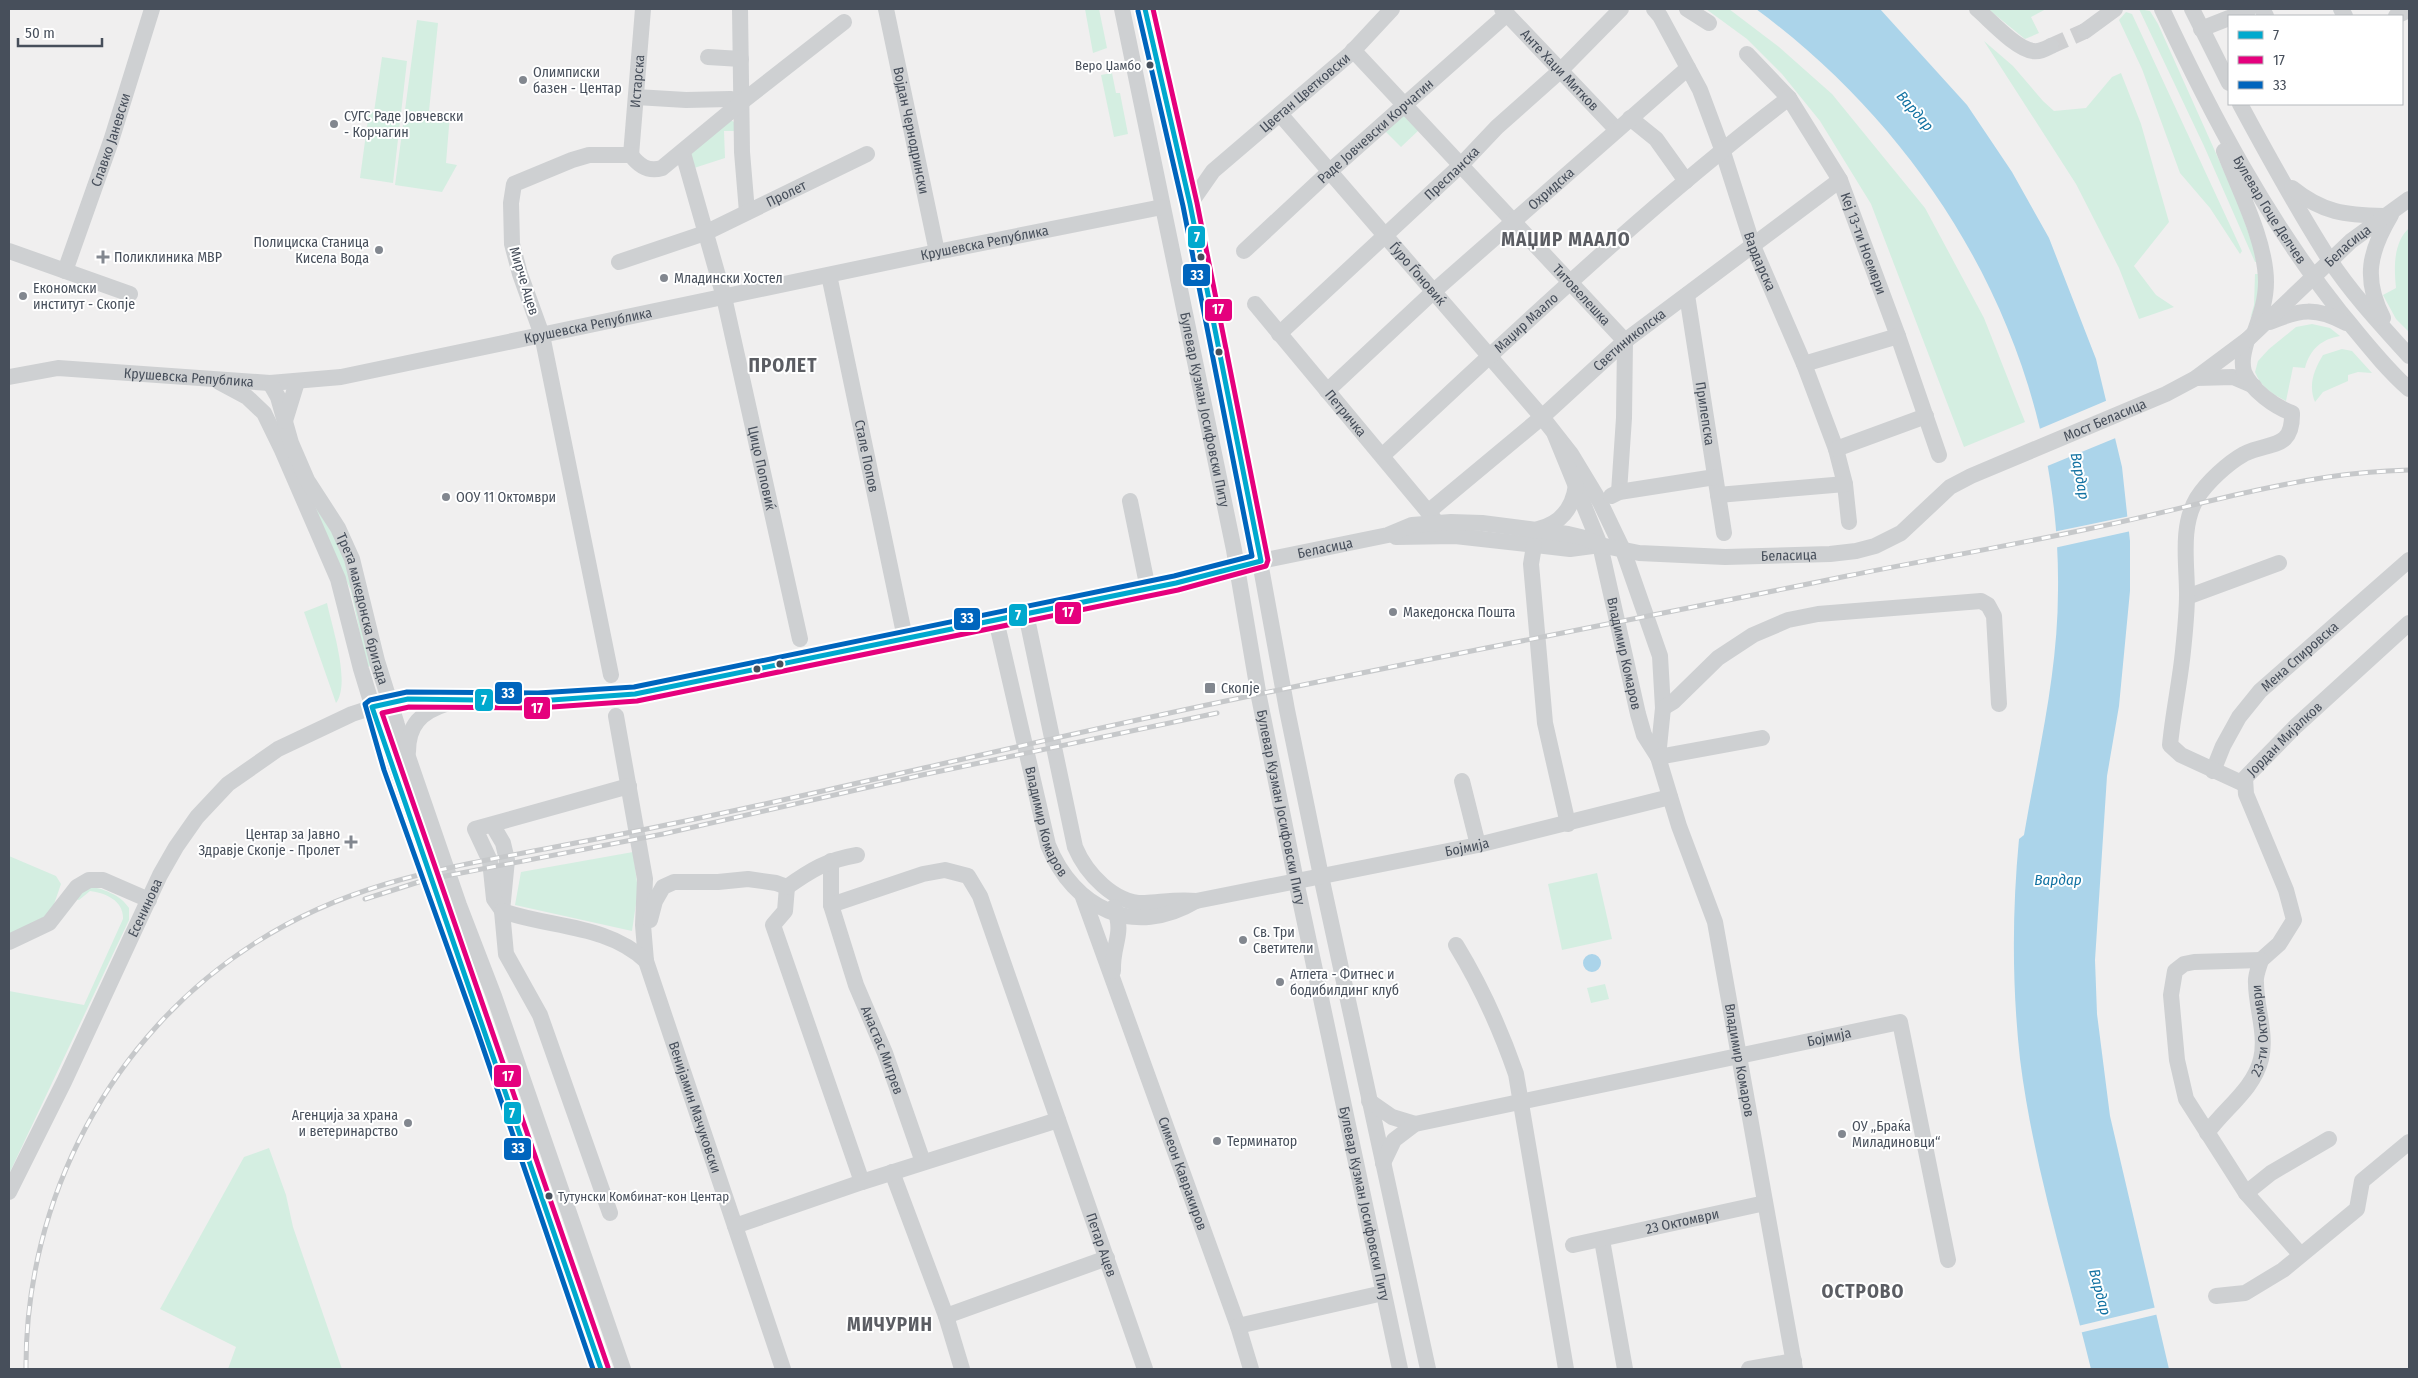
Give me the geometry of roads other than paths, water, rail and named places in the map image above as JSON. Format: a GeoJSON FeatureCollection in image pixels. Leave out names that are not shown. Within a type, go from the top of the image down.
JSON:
{"type":"FeatureCollection","features":[{"type":"Feature","properties":{"kind":"street","name":"Славко Јаневски"},"geometry":{"type":"LineString","coordinates":[[65,271],[111,140],[152,9]]}},
{"type":"Feature","properties":{"kind":"street","name":"Истарска"},"geometry":{"type":"LineString","coordinates":[[631,155],[643,9]]}},
{"type":"Feature","properties":{"kind":"street"},"geometry":{"type":"LineString","coordinates":[[740,9],[743,101],[742,152],[747,212]]}},
{"type":"Feature","properties":{"kind":"street","name":"Војдан Чернодрински"},"geometry":{"type":"LineString","coordinates":[[886,9],[937,252]]}},
{"type":"Feature","properties":{"kind":"street","name":"Булевар Кузман Јосифовски Питу"},"geometry":{"type":"LineString","coordinates":[[1122,9],[1237,568],[1259,697],[1296,881],[1400,1369]]}},
{"type":"Feature","properties":{"kind":"street","name":"Булевар Кузман Јосифовски Питу"},"geometry":{"type":"LineString","coordinates":[[1145,9],[1190,204],[1261,561],[1287,710],[1369,1101],[1428,1369]]}},
{"type":"Feature","properties":{"kind":"street","name":"Цветан Цветковски"},"geometry":{"type":"LineString","coordinates":[[1190,204],[1213,171],[1353,50],[1392,9]]}},
{"type":"Feature","properties":{"kind":"street","name":"Преспанска"},"geometry":{"type":"LineString","coordinates":[[1279,334],[1384,234],[1461,165],[1497,127],[1561,70],[1621,9]]}},
{"type":"Feature","properties":{"kind":"street","name":"Вардарска"},"geometry":{"type":"LineString","coordinates":[[1654,9],[1700,90],[1722,149],[1753,246],[1804,364],[1836,449],[1846,484],[1849,522]]}},
{"type":"Feature","properties":{"kind":"street"},"geometry":{"type":"LineString","coordinates":[[1688,9],[1709,24]]}},
{"type":"Feature","properties":{"kind":"street"},"geometry":{"type":"LineString","coordinates":[[1977,9],[2013,41],[2030,51],[2040,51],[2051,46]]}},
{"type":"Feature","properties":{"kind":"street"},"geometry":{"type":"LineString","coordinates":[[2085,30],[2115,9]]}},
{"type":"Feature","properties":{"kind":"street","name":"Булевар Гоце Делчев"},"geometry":{"type":"LineString","coordinates":[[2162,9],[2211,111],[2256,190],[2312,276],[2383,365],[2409,389]]}},
{"type":"Feature","properties":{"kind":"street"},"geometry":{"type":"LineString","coordinates":[[2192,9],[2228,81]]}},
{"type":"Feature","properties":{"kind":"street"},"geometry":{"type":"LineString","coordinates":[[2235,15],[2249,9]]}},
{"type":"Feature","properties":{"kind":"street","name":"Анте Хаџи Митков"},"geometry":{"type":"LineString","coordinates":[[1505,11],[1617,130]]}},
{"type":"Feature","properties":{"kind":"street","name":"Раде Јовчевски Корчагин"},"geometry":{"type":"LineString","coordinates":[[1244,251],[1330,171],[1405,106],[1505,11]]}},
{"type":"Feature","properties":{"kind":"street"},"geometry":{"type":"LineString","coordinates":[[2201,30],[2228,18]]}},
{"type":"Feature","properties":{"kind":"street"},"geometry":{"type":"LineString","coordinates":[[631,155],[637,163],[654,170],[662,168],[683,153],[743,101],[844,22]]}},
{"type":"Feature","properties":{"kind":"street","name":"Титовелешка"},"geometry":{"type":"LineString","coordinates":[[1353,50],[1625,341]]}},
{"type":"Feature","properties":{"kind":"street","name":"Кеј 13-ти Ноември"},"geometry":{"type":"LineString","coordinates":[[1747,54],[1789,98],[1840,180],[1898,336],[1939,455]]}},
{"type":"Feature","properties":{"kind":"street"},"geometry":{"type":"LineString","coordinates":[[708,57],[741,59]]}},
{"type":"Feature","properties":{"kind":"street","name":"Охридска"},"geometry":{"type":"LineString","coordinates":[[1327,391],[1433,292],[1688,68]]}},
{"type":"Feature","properties":{"kind":"street"},"geometry":{"type":"LineString","coordinates":[[636,97],[743,101]]}},
{"type":"Feature","properties":{"kind":"street","name":"Маџир Маало"},"geometry":{"type":"LineString","coordinates":[[1382,455],[1571,282],[1722,149],[1789,98]]}},
{"type":"Feature","properties":{"kind":"street","name":"Булевар Гоце Делчев"},"geometry":{"type":"LineString","coordinates":[[2241,105],[2269,158],[2329,260],[2349,287],[2409,356]]}},
{"type":"Feature","properties":{"kind":"street"},"geometry":{"type":"LineString","coordinates":[[2211,111],[2258,239],[2264,265],[2264,304],[2255,332],[2243,353],[2243,366],[2254,386]]}},
{"type":"Feature","properties":{"kind":"street","name":"Ѓуро Ѓоновиќ"},"geometry":{"type":"LineString","coordinates":[[1280,114],[1542,417],[1571,454],[1600,502],[1623,550]]}},
{"type":"Feature","properties":{"kind":"street"},"geometry":{"type":"LineString","coordinates":[[1630,118],[1656,139],[1686,181]]}},
{"type":"Feature","properties":{"kind":"street"},"geometry":{"type":"LineString","coordinates":[[683,153],[724,297]]}},
{"type":"Feature","properties":{"kind":"street","name":"Пролет"},"geometry":{"type":"LineString","coordinates":[[619,262],[706,233],[867,154]]}},
{"type":"Feature","properties":{"kind":"street","name":"Мирче Ацев"},"geometry":{"type":"LineString","coordinates":[[612,675],[542,335],[520,274],[512,244],[511,203],[514,184],[541,171],[589,156],[631,155]]}},
{"type":"Feature","properties":{"kind":"street"},"geometry":{"type":"LineString","coordinates":[[2269,158],[2290,186],[2309,202],[2332,211],[2390,212],[2379,234],[2370,266],[2375,304],[2393,338]]}},
{"type":"Feature","properties":{"kind":"street"},"geometry":{"type":"LineString","coordinates":[[1179,159],[1195,170],[1213,171]]}},
{"type":"Feature","properties":{"kind":"street","name":"Светиниколска"},"geometry":{"type":"LineString","coordinates":[[1432,517],[1625,341],[1840,180]]}},
{"type":"Feature","properties":{"kind":"street","name":"Беласица"},"geometry":{"type":"LineString","coordinates":[[2255,332],[2329,260],[2409,198]]}},
{"type":"Feature","properties":{"kind":"street","name":"Крушевска Република"},"geometry":{"type":"LineString","coordinates":[[9,377],[58,368],[270,383],[341,377],[937,252],[1162,207]]}},
{"type":"Feature","properties":{"kind":"street"},"geometry":{"type":"LineString","coordinates":[[9,251],[130,294]]}},
{"type":"Feature","properties":{"kind":"street","name":"Стале Попов"},"geometry":{"type":"LineString","coordinates":[[830,275],[905,638]]}},
{"type":"Feature","properties":{"kind":"street","name":"Прилепска"},"geometry":{"type":"LineString","coordinates":[[1687,295],[1724,533]]}},
{"type":"Feature","properties":{"kind":"street","name":"Цицо Поповиќ"},"geometry":{"type":"LineString","coordinates":[[724,297],[800,639]]}},
{"type":"Feature","properties":{"kind":"street","name":"Петричка"},"geometry":{"type":"LineString","coordinates":[[1255,304],[1432,517]]}},
{"type":"Feature","properties":{"kind":"street"},"geometry":{"type":"LineString","coordinates":[[2255,332],[2287,315],[2314,311],[2327,313],[2352,327]]}},
{"type":"Feature","properties":{"kind":"street","name":"Мост Беласица"},"geometry":{"type":"LineString","coordinates":[[1955,484],[1980,471],[2166,394],[2196,378],[2255,332]]}},
{"type":"Feature","properties":{"kind":"street"},"geometry":{"type":"LineString","coordinates":[[1804,364],[1898,336]]}},
{"type":"Feature","properties":{"kind":"street"},"geometry":{"type":"LineString","coordinates":[[1619,492],[1624,418],[1625,341]]}},
{"type":"Feature","properties":{"kind":"street"},"geometry":{"type":"LineString","coordinates":[[2196,378],[2233,377],[2254,386],[2276,405],[2292,413],[2292,427],[2288,435],[2280,443],[2246,453],[2235,460],[2199,495],[2191,508],[2187,526],[2187,597],[2183,652],[2170,745],[2181,756],[2244,784]]}},
{"type":"Feature","properties":{"kind":"street","name":"Трета македонска бригада"},"geometry":{"type":"LineString","coordinates":[[207,378],[233,388],[252,401],[278,424],[307,480],[338,528],[352,559],[377,661],[408,757],[623,1369]]}},
{"type":"Feature","properties":{"kind":"street"},"geometry":{"type":"LineString","coordinates":[[278,424],[297,382]]}},
{"type":"Feature","properties":{"kind":"street","name":"Трета македонска бригада"},"geometry":{"type":"LineString","coordinates":[[270,383],[278,397],[278,424],[338,578],[372,707],[394,776],[484,1028],[601,1369]]}},
{"type":"Feature","properties":{"kind":"street"},"geometry":{"type":"LineString","coordinates":[[1836,449],[1926,416]]}},
{"type":"Feature","properties":{"kind":"street","name":"Ѓуро Ѓоновиќ"},"geometry":{"type":"LineString","coordinates":[[1555,435],[1600,545]]}},
{"type":"Feature","properties":{"kind":"street"},"geometry":{"type":"LineString","coordinates":[[1600,502],[1619,492],[1715,477]]}},
{"type":"Feature","properties":{"kind":"street"},"geometry":{"type":"LineString","coordinates":[[1718,495],[1846,484]]}},
{"type":"Feature","properties":{"kind":"street","name":"Беласица"},"geometry":{"type":"LineString","coordinates":[[1388,535],[1398,538],[1438,536],[1470,538],[1580,537],[1600,545],[1623,550],[1725,557],[1856,552],[1901,534],[1955,484]]}},
{"type":"Feature","properties":{"kind":"street"},"geometry":{"type":"LineString","coordinates":[[1568,824],[1545,723],[1531,564],[1534,538],[1566,513],[1573,499],[1576,485]]}},
{"type":"Feature","properties":{"kind":"street"},"geometry":{"type":"LineString","coordinates":[[1130,501],[1148,589]]}},
{"type":"Feature","properties":{"kind":"street","name":"Беласица"},"geometry":{"type":"LineString","coordinates":[[458,702],[575,700],[634,694],[905,638],[1027,619],[1261,561],[1388,535],[1432,517],[1482,523],[1534,538]]}},
{"type":"Feature","properties":{"kind":"street","name":"Владимир Комаров"},"geometry":{"type":"LineString","coordinates":[[1600,545],[1644,735],[1658,757],[1670,798],[1715,922],[1795,1365]]}},
{"type":"Feature","properties":{"kind":"street","name":"Владимир Комаров"},"geometry":{"type":"LineString","coordinates":[[1623,550],[1660,656],[1663,708],[1658,757]]}},
{"type":"Feature","properties":{"kind":"street","name":"Мена Спировска"},"geometry":{"type":"LineString","coordinates":[[2212,771],[2239,717],[2260,690],[2409,560]]}},
{"type":"Feature","properties":{"kind":"street"},"geometry":{"type":"LineString","coordinates":[[2187,597],[2279,562]]}},
{"type":"Feature","properties":{"kind":"street"},"geometry":{"type":"LineString","coordinates":[[1663,708],[1673,702],[1718,658],[1753,635],[1788,620],[1818,614],[1980,601],[1988,605],[1994,616],[1999,704]]}},
{"type":"Feature","properties":{"kind":"street","name":"Владимир Комаров"},"geometry":{"type":"LineString","coordinates":[[1027,619],[1075,847],[1085,868],[1103,886],[1130,900],[1142,911],[1178,898],[1196,901],[1321,876]]}},
{"type":"Feature","properties":{"kind":"street","name":"Јордан Мијалков"},"geometry":{"type":"LineString","coordinates":[[2261,960],[2278,944],[2294,920],[2286,890],[2246,794],[2244,784],[2247,774],[2296,726],[2409,623]]}},
{"type":"Feature","properties":{"kind":"street","name":"Владимир Комаров"},"geometry":{"type":"LineString","coordinates":[[997,625],[1048,846],[1063,876],[1084,897],[1116,914]]}},
{"type":"Feature","properties":{"kind":"street","name":"Есенинова"},"geometry":{"type":"LineString","coordinates":[[9,1192],[170,857],[183,836],[208,804],[228,784],[261,759],[292,742],[372,707],[408,700],[458,702]]}},
{"type":"Feature","properties":{"kind":"street"},"geometry":{"type":"LineString","coordinates":[[408,757],[411,729],[419,718],[434,708],[458,702]]}},
{"type":"Feature","properties":{"kind":"street","name":"Венијамин Мачуковски"},"geometry":{"type":"LineString","coordinates":[[616,716],[645,879],[643,936],[646,961],[783,1369]]}},
{"type":"Feature","properties":{"kind":"street"},"geometry":{"type":"LineString","coordinates":[[1658,757],[1762,738]]}},
{"type":"Feature","properties":{"kind":"street"},"geometry":{"type":"LineString","coordinates":[[1462,781],[1478,845]]}},
{"type":"Feature","properties":{"kind":"street"},"geometry":{"type":"LineString","coordinates":[[629,786],[493,826],[475,829],[490,861],[494,899],[502,911],[610,938],[630,948],[646,961]]}},
{"type":"Feature","properties":{"kind":"street","name":"Бојмија"},"geometry":{"type":"LineString","coordinates":[[1321,876],[1478,845],[1670,798]]}},
{"type":"Feature","properties":{"kind":"street"},"geometry":{"type":"LineString","coordinates":[[493,826],[503,843],[507,860],[502,911],[510,961],[540,1015],[610,1213]]}},
{"type":"Feature","properties":{"kind":"street"},"geometry":{"type":"LineString","coordinates":[[857,855],[816,866],[787,887],[785,911],[772,925],[862,1182]]}},
{"type":"Feature","properties":{"kind":"street","name":"Анастас Митрев"},"geometry":{"type":"LineString","coordinates":[[831,861],[831,905],[856,986],[885,1053],[923,1162]]}},
{"type":"Feature","properties":{"kind":"street","name":"Петар Ацев"},"geometry":{"type":"LineString","coordinates":[[831,905],[923,874],[945,870],[968,876],[980,896],[1145,1369]]}},
{"type":"Feature","properties":{"kind":"street"},"geometry":{"type":"LineString","coordinates":[[643,936],[649,926],[655,901],[663,887],[674,882],[718,882],[748,879],[776,883],[787,887]]}},
{"type":"Feature","properties":{"kind":"street"},"geometry":{"type":"LineString","coordinates":[[9,942],[49,923],[78,887],[89,880],[103,880],[149,900]]}},
{"type":"Feature","properties":{"kind":"street","name":"Симеон Кавракиров"},"geometry":{"type":"LineString","coordinates":[[1103,886],[1116,914],[1120,928],[1114,955],[1114,978]]}},
{"type":"Feature","properties":{"kind":"street","name":"Симеон Кавракиров"},"geometry":{"type":"LineString","coordinates":[[1084,897],[1238,1326],[1251,1369]]}},
{"type":"Feature","properties":{"kind":"street"},"geometry":{"type":"LineString","coordinates":[[1099,940],[1106,924],[1116,914],[1142,911]]}},
{"type":"Feature","properties":{"kind":"street"},"geometry":{"type":"LineString","coordinates":[[1117,939],[1127,925],[1142,911]]}},
{"type":"Feature","properties":{"kind":"street"},"geometry":{"type":"LineString","coordinates":[[1456,945],[1481,986],[1504,1038],[1516,1074],[1566,1369]]}},
{"type":"Feature","properties":{"kind":"street"},"geometry":{"type":"LineString","coordinates":[[2261,960],[2194,962],[2184,964],[2175,971],[2171,995],[2177,1060],[2186,1099],[2246,1193],[2300,1254]]}},
{"type":"Feature","properties":{"kind":"street","name":"23-ти Октомври"},"geometry":{"type":"LineString","coordinates":[[2208,1133],[2237,1100],[2257,1070],[2261,1058],[2261,1032],[2256,981],[2261,960]]}},
{"type":"Feature","properties":{"kind":"street"},"geometry":{"type":"LineString","coordinates":[[482,966],[510,961]]}},
{"type":"Feature","properties":{"kind":"street"},"geometry":{"type":"LineString","coordinates":[[488,982],[510,961]]}},
{"type":"Feature","properties":{"kind":"street","name":"Бојмија"},"geometry":{"type":"LineString","coordinates":[[1415,1124],[1900,1022],[1948,1260]]}},
{"type":"Feature","properties":{"kind":"street"},"geometry":{"type":"LineString","coordinates":[[1369,1101],[1392,1117],[1415,1124]]}},
{"type":"Feature","properties":{"kind":"street"},"geometry":{"type":"LineString","coordinates":[[735,1226],[892,1172],[1058,1120]]}},
{"type":"Feature","properties":{"kind":"street"},"geometry":{"type":"LineString","coordinates":[[1383,1163],[1394,1140],[1415,1124]]}},
{"type":"Feature","properties":{"kind":"street"},"geometry":{"type":"LineString","coordinates":[[2246,1193],[2271,1173],[2329,1140]]}},
{"type":"Feature","properties":{"kind":"street"},"geometry":{"type":"LineString","coordinates":[[2216,1296],[2246,1293],[2283,1270],[2357,1208],[2362,1182],[2409,1142]]}},
{"type":"Feature","properties":{"kind":"street"},"geometry":{"type":"LineString","coordinates":[[892,1172],[946,1316],[962,1369]]}},
{"type":"Feature","properties":{"kind":"street","name":"23 Октомври"},"geometry":{"type":"LineString","coordinates":[[1573,1245],[1765,1203]]}},
{"type":"Feature","properties":{"kind":"street"},"geometry":{"type":"LineString","coordinates":[[1602,1240],[1625,1369]]}},
{"type":"Feature","properties":{"kind":"street"},"geometry":{"type":"LineString","coordinates":[[946,1316],[1107,1258]]}},
{"type":"Feature","properties":{"kind":"street"},"geometry":{"type":"LineString","coordinates":[[1238,1326],[1383,1293]]}},
{"type":"Feature","properties":{"kind":"street"},"geometry":{"type":"LineString","coordinates":[[1749,1369],[1795,1365]]}},
{"type":"Feature","properties":{"kind":"water","name":"Вардар"},"geometry":{"type":"Polygon","coordinates":[[[1756,9],[1880,9],[1967,105],[2012,172],[2049,238],[2096,359],[2122,467],[2130,541],[2130,591],[2119,706],[2107,776],[2095,960],[2097,1014],[2110,1116],[2169,1369],[2091,1369],[2033,1137],[2020,1059],[2014,977],[2014,921],[2019,839],[2024,835],[2051,683],[2055,652],[2058,590],[2053,504],[2038,420],[2012,340],[1977,264],[1933,191],[1881,125],[1822,63],[1756,9]]]}},
{"type":"Feature","properties":{"kind":"water"},"geometry":{"type":"Polygon","coordinates":[[[1592,954],[1598,957],[1601,963],[1598,969],[1592,972],[1586,969],[1583,963],[1586,957],[1592,954]]]}},
{"type":"Feature","properties":{"kind":"tunnel"},"geometry":{"type":"LineString","coordinates":[[2051,46],[2085,31]]}},
{"type":"Feature","properties":{"kind":"railway"},"geometry":{"type":"LineString","coordinates":[[26,1369],[30,1306],[41,1244],[60,1184],[86,1127],[119,1073],[158,1024],[204,981],[255,943],[329,904],[367,890],[444,869],[715,815],[1250,696],[2118,523],[2298,482],[2348,474],[2409,470]]}},
{"type":"Feature","properties":{"kind":"railway"},"geometry":{"type":"LineString","coordinates":[[365,899],[425,880],[663,834],[922,775],[1217,713]]}},
{"type":"Feature","properties":{"kind":"place","name":"Веро Џамбо"},"geometry":{"type":"Point","coordinates":[1150,65]}},
{"type":"Feature","properties":{"kind":"place","name":"Олимписки базен - Центар"},"geometry":{"type":"Point","coordinates":[523,80]}},
{"type":"Feature","properties":{"kind":"place","name":"СУГС Раде Јовчевски - Корчагин"},"geometry":{"type":"Point","coordinates":[334,124]}},
{"type":"Feature","properties":{"kind":"place","name":"Полициска Станица Кисела Вода"},"geometry":{"type":"Point","coordinates":[379,250]}},
{"type":"Feature","properties":{"kind":"place","name":"Поликлиника МВР"},"geometry":{"type":"Point","coordinates":[103,257]}},
{"type":"Feature","properties":{"kind":"place","name":"Младински Хостел"},"geometry":{"type":"Point","coordinates":[664,278]}},
{"type":"Feature","properties":{"kind":"place","name":"Економски институт - Скопје"},"geometry":{"type":"Point","coordinates":[23,296]}},
{"type":"Feature","properties":{"kind":"place","name":"ООУ 11 Октомври"},"geometry":{"type":"Point","coordinates":[446,497]}},
{"type":"Feature","properties":{"kind":"place","name":"Македонска Пошта"},"geometry":{"type":"Point","coordinates":[1393,612]}},
{"type":"Feature","properties":{"kind":"place","name":"Скопје"},"geometry":{"type":"Point","coordinates":[1210,688]}},
{"type":"Feature","properties":{"kind":"place","name":"Центар за Јавно Здравје Скопје - Пролет"},"geometry":{"type":"Point","coordinates":[351,842]}},
{"type":"Feature","properties":{"kind":"place","name":"Св. Три Светители"},"geometry":{"type":"Point","coordinates":[1243,940]}},
{"type":"Feature","properties":{"kind":"place","name":"Атлета - Фитнес и бодибилдинг клуб"},"geometry":{"type":"Point","coordinates":[1280,982]}},
{"type":"Feature","properties":{"kind":"place","name":"Агенција за храна и ветеринарство"},"geometry":{"type":"Point","coordinates":[408,1123]}},
{"type":"Feature","properties":{"kind":"place","name":"ОУ „Браќа Миладиновци“"},"geometry":{"type":"Point","coordinates":[1842,1134]}},
{"type":"Feature","properties":{"kind":"place","name":"Терминатор"},"geometry":{"type":"Point","coordinates":[1217,1141]}},
{"type":"Feature","properties":{"kind":"place","name":"Тутунски Комбинат-кон Центар"},"geometry":{"type":"Point","coordinates":[549,1196]}},
{"type":"Feature","properties":{"kind":"district","name":"МАЏИР МААЛО"},"geometry":{"type":"Point","coordinates":[1566,239]}},
{"type":"Feature","properties":{"kind":"district","name":"ПРОЛЕТ"},"geometry":{"type":"Point","coordinates":[783,365]}},
{"type":"Feature","properties":{"kind":"district","name":"ОСТРОВО"},"geometry":{"type":"Point","coordinates":[1863,1291]}},
{"type":"Feature","properties":{"kind":"district","name":"МИЧУРИН"},"geometry":{"type":"Point","coordinates":[890,1324]}}]}
